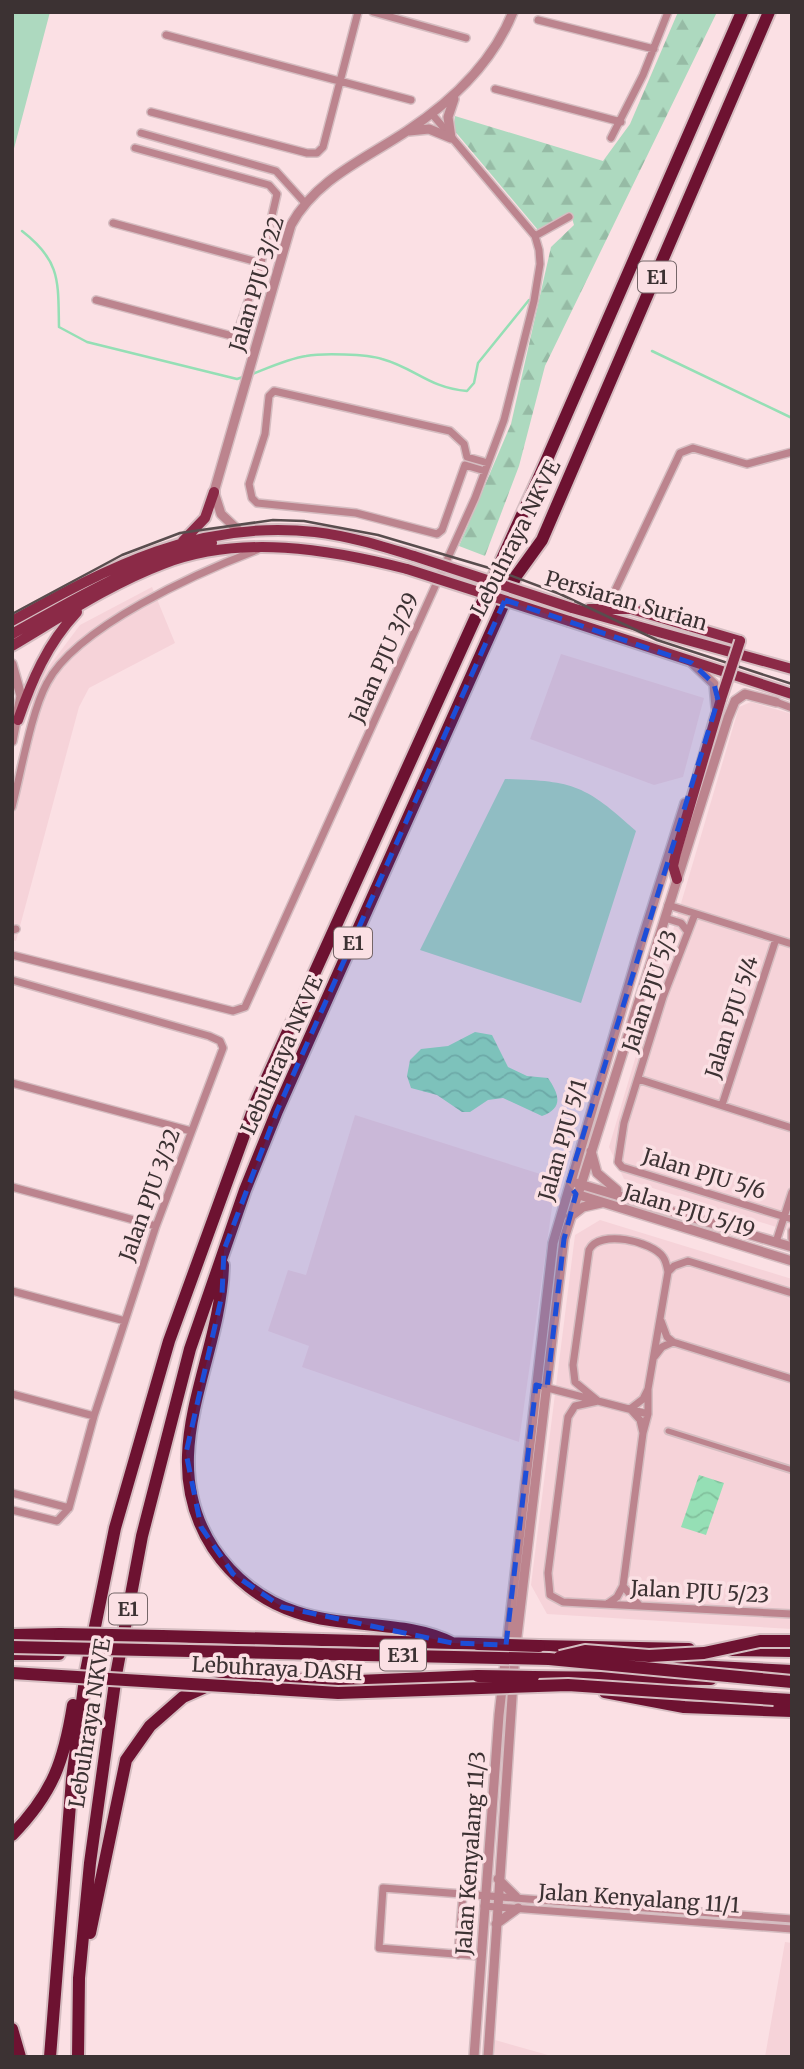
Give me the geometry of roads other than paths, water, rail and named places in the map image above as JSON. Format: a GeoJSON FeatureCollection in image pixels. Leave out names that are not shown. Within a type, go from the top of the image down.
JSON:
{"type":"FeatureCollection","features":[{"type":"Feature","properties":{"kind":"highway","name":"Lebuhraya NKVE"},"geometry":{"type":"LineString","coordinates":[[50,2057],[72,1779],[86,1671],[116,1528],[169,1341],[256,1102],[541,473],[742,12]]}},
{"type":"Feature","properties":{"kind":"highway","name":"Lebuhraya NKVE"},"geometry":{"type":"LineString","coordinates":[[78,2057],[79,1978],[99,1780],[142,1536],[190,1349],[277,1111],[516,576],[548,527],[769,12]]}},
{"type":"Feature","properties":{"kind":"highway"},"geometry":{"type":"LineString","coordinates":[[224,1250],[222,1296],[195,1404],[186,1453],[190,1493],[208,1540],[233,1574],[282,1607],[326,1620],[428,1634],[452,1643]]}},
{"type":"Feature","properties":{"kind":"highway"},"geometry":{"type":"LineString","coordinates":[[12,1635],[792,1651]]}},
{"type":"Feature","properties":{"kind":"highway"},"geometry":{"type":"LineString","coordinates":[[544,1660],[585,1651],[649,1656],[704,1653],[760,1642],[792,1641]]}},
{"type":"Feature","properties":{"kind":"highway","name":"Lebuhraya DASH"},"geometry":{"type":"LineString","coordinates":[[12,1647],[544,1660],[792,1680]]}},
{"type":"Feature","properties":{"kind":"highway"},"geometry":{"type":"LineString","coordinates":[[12,1654],[479,1658],[792,1671]]}},
{"type":"Feature","properties":{"kind":"highway"},"geometry":{"type":"LineString","coordinates":[[12,1835],[40,1805],[57,1774],[67,1744],[75,1692],[86,1671]]}},
{"type":"Feature","properties":{"kind":"highway","name":"Lebuhraya DASH"},"geometry":{"type":"LineString","coordinates":[[12,1673],[338,1693],[568,1685],[792,1700]]}},
{"type":"Feature","properties":{"kind":"highway"},"geometry":{"type":"LineString","coordinates":[[79,1978],[126,1760],[150,1726],[183,1697],[210,1685],[245,1678],[278,1677],[358,1681],[478,1676],[792,1680]]}},
{"type":"Feature","properties":{"kind":"highway"},"geometry":{"type":"LineString","coordinates":[[568,1685],[684,1707],[792,1711]]}},
{"type":"Feature","properties":{"kind":"highway"},"geometry":{"type":"LineString","coordinates":[[12,2029],[20,2057]]}},
{"type":"Feature","properties":{"kind":"main road"},"geometry":{"type":"LineString","coordinates":[[183,541],[205,518],[214,492]]}},
{"type":"Feature","properties":{"kind":"main road","name":"Persiaran Surian"},"geometry":{"type":"LineString","coordinates":[[12,621],[94,575],[183,541],[234,533],[314,532],[348,538],[414,556],[576,609],[792,669]]}},
{"type":"Feature","properties":{"kind":"main road"},"geometry":{"type":"LineString","coordinates":[[12,634],[128,571],[162,556],[212,543],[234,533]]}},
{"type":"Feature","properties":{"kind":"main road","name":"Persiaran Surian"},"geometry":{"type":"LineString","coordinates":[[12,646],[86,603],[166,562],[191,556],[261,548],[316,549],[407,569],[792,694]]}},
{"type":"Feature","properties":{"kind":"main road"},"geometry":{"type":"LineString","coordinates":[[18,720],[33,677],[44,656],[61,630],[86,603]]}},
{"type":"Feature","properties":{"kind":"main road"},"geometry":{"type":"LineString","coordinates":[[576,609],[631,609],[740,641],[676,853],[673,866],[677,879]]}},
{"type":"Feature","properties":{"kind":"street"},"geometry":{"type":"LineString","coordinates":[[151,112],[312,154],[324,147],[358,12]]}},
{"type":"Feature","properties":{"kind":"street"},"geometry":{"type":"LineString","coordinates":[[373,12],[466,38]]}},
{"type":"Feature","properties":{"kind":"street","name":"Jalan PJU 3/22"},"geometry":{"type":"LineString","coordinates":[[214,492],[287,233],[305,203],[330,179],[406,132],[457,94],[502,35],[513,12]]}},
{"type":"Feature","properties":{"kind":"street"},"geometry":{"type":"LineString","coordinates":[[611,138],[621,122],[668,12]]}},
{"type":"Feature","properties":{"kind":"street"},"geometry":{"type":"LineString","coordinates":[[538,20],[654,49]]}},
{"type":"Feature","properties":{"kind":"street"},"geometry":{"type":"LineString","coordinates":[[166,35],[411,100]]}},
{"type":"Feature","properties":{"kind":"street"},"geometry":{"type":"LineString","coordinates":[[495,89],[621,122]]}},
{"type":"Feature","properties":{"kind":"street"},"geometry":{"type":"LineString","coordinates":[[451,138],[448,117],[457,94]]}},
{"type":"Feature","properties":{"kind":"street"},"geometry":{"type":"LineString","coordinates":[[432,114],[535,236],[569,217]]}},
{"type":"Feature","properties":{"kind":"street"},"geometry":{"type":"LineString","coordinates":[[406,132],[429,129],[451,138]]}},
{"type":"Feature","properties":{"kind":"street"},"geometry":{"type":"LineString","coordinates":[[141,133],[276,171],[305,203]]}},
{"type":"Feature","properties":{"kind":"street"},"geometry":{"type":"LineString","coordinates":[[96,300],[236,337],[261,263],[277,194],[263,182],[135,148]]}},
{"type":"Feature","properties":{"kind":"street"},"geometry":{"type":"LineString","coordinates":[[192,163],[195,148]]}},
{"type":"Feature","properties":{"kind":"street"},"geometry":{"type":"LineString","coordinates":[[208,167],[212,153]]}},
{"type":"Feature","properties":{"kind":"street"},"geometry":{"type":"LineString","coordinates":[[113,223],[261,263]]}},
{"type":"Feature","properties":{"kind":"street","name":"Jalan PJU 3/29"},"geometry":{"type":"LineString","coordinates":[[12,955],[233,1011],[245,1007],[486,467],[504,420],[534,301],[540,264],[535,236]]}},
{"type":"Feature","properties":{"kind":"street"},"geometry":{"type":"LineString","coordinates":[[274,391],[450,431],[464,443],[467,457],[486,467],[465,465],[437,534],[356,513],[257,503],[252,498],[248,484],[265,434],[269,396],[274,391]]}},
{"type":"Feature","properties":{"kind":"street"},"geometry":{"type":"LineString","coordinates":[[596,608],[611,599],[680,453],[693,449],[747,464],[792,452]]}},
{"type":"Feature","properties":{"kind":"street"},"geometry":{"type":"LineString","coordinates":[[214,492],[221,514],[234,533]]}},
{"type":"Feature","properties":{"kind":"street"},"geometry":{"type":"LineString","coordinates":[[12,807],[44,687],[75,648],[161,591],[261,548]]}},
{"type":"Feature","properties":{"kind":"street"},"geometry":{"type":"LineString","coordinates":[[691,663],[714,684],[718,700]]}},
{"type":"Feature","properties":{"kind":"street"},"geometry":{"type":"LineString","coordinates":[[12,664],[21,696],[12,741]]}},
{"type":"Feature","properties":{"kind":"street"},"geometry":{"type":"LineString","coordinates":[[718,700],[721,695],[727,694],[733,707]]}},
{"type":"Feature","properties":{"kind":"street"},"geometry":{"type":"LineString","coordinates":[[733,707],[745,694],[792,708]]}},
{"type":"Feature","properties":{"kind":"street","name":"Jalan PJU 5/1"},"geometry":{"type":"LineString","coordinates":[[511,1652],[536,1385],[553,1242],[568,1184],[718,700]]}},
{"type":"Feature","properties":{"kind":"street","name":"Jalan PJU 5/1"},"geometry":{"type":"LineString","coordinates":[[511,1652],[569,1217],[733,707]]}},
{"type":"Feature","properties":{"kind":"street"},"geometry":{"type":"LineString","coordinates":[[668,905],[792,944]]}},
{"type":"Feature","properties":{"kind":"street","name":"Jalan PJU 5/3"},"geometry":{"type":"LineString","coordinates":[[638,1079],[663,997],[695,914]]}},
{"type":"Feature","properties":{"kind":"street"},"geometry":{"type":"LineString","coordinates":[[665,918],[681,923],[688,932]]}},
{"type":"Feature","properties":{"kind":"street","name":"Jalan PJU 5/4"},"geometry":{"type":"LineString","coordinates":[[722,1105],[776,939]]}},
{"type":"Feature","properties":{"kind":"street","name":"Jalan PJU 3/32"},"geometry":{"type":"LineString","coordinates":[[12,980],[220,1041],[223,1048],[156,1226],[94,1416],[69,1508]]}},
{"type":"Feature","properties":{"kind":"street"},"geometry":{"type":"LineString","coordinates":[[638,1079],[792,1128]]}},
{"type":"Feature","properties":{"kind":"street","name":"Jalan PJU 5/6"},"geometry":{"type":"LineString","coordinates":[[638,1079],[617,1154],[622,1167],[788,1218]]}},
{"type":"Feature","properties":{"kind":"street"},"geometry":{"type":"LineString","coordinates":[[12,1083],[191,1131]]}},
{"type":"Feature","properties":{"kind":"street"},"geometry":{"type":"LineString","coordinates":[[590,1149],[597,1174],[624,1195]]}},
{"type":"Feature","properties":{"kind":"street"},"geometry":{"type":"LineString","coordinates":[[576,1194],[568,1184],[580,1182]]}},
{"type":"Feature","properties":{"kind":"street","name":"Jalan PJU 5/19"},"geometry":{"type":"LineString","coordinates":[[580,1182],[792,1247]]}},
{"type":"Feature","properties":{"kind":"street"},"geometry":{"type":"LineString","coordinates":[[12,1187],[156,1226]]}},
{"type":"Feature","properties":{"kind":"street"},"geometry":{"type":"LineString","coordinates":[[776,1242],[788,1218],[792,1192]]}},
{"type":"Feature","properties":{"kind":"street","name":"Jalan PJU 5/19"},"geometry":{"type":"LineString","coordinates":[[576,1194],[792,1261]]}},
{"type":"Feature","properties":{"kind":"street"},"geometry":{"type":"LineString","coordinates":[[569,1217],[592,1204],[603,1202]]}},
{"type":"Feature","properties":{"kind":"street"},"geometry":{"type":"LineString","coordinates":[[792,1231],[792,1239]]}},
{"type":"Feature","properties":{"kind":"street"},"geometry":{"type":"LineString","coordinates":[[598,1401],[575,1382],[573,1376],[589,1250],[592,1243],[605,1238],[655,1249],[663,1256],[668,1272],[648,1389],[648,1414],[643,1433],[623,1586],[617,1597],[607,1604]]}},
{"type":"Feature","properties":{"kind":"street"},"geometry":{"type":"LineString","coordinates":[[668,1272],[674,1266],[688,1261],[792,1293]]}},
{"type":"Feature","properties":{"kind":"street"},"geometry":{"type":"LineString","coordinates":[[12,1291],[125,1321]]}},
{"type":"Feature","properties":{"kind":"street"},"geometry":{"type":"LineString","coordinates":[[660,1312],[663,1330],[673,1342],[792,1379]]}},
{"type":"Feature","properties":{"kind":"street"},"geometry":{"type":"LineString","coordinates":[[654,1357],[662,1347],[673,1342]]}},
{"type":"Feature","properties":{"kind":"street"},"geometry":{"type":"LineString","coordinates":[[536,1385],[648,1414]]}},
{"type":"Feature","properties":{"kind":"street"},"geometry":{"type":"LineString","coordinates":[[630,1409],[643,1399],[648,1389]]}},
{"type":"Feature","properties":{"kind":"street"},"geometry":{"type":"LineString","coordinates":[[12,1394],[94,1416]]}},
{"type":"Feature","properties":{"kind":"street","name":"Jalan PJU 5/23"},"geometry":{"type":"LineString","coordinates":[[598,1401],[575,1406],[568,1417],[548,1573],[548,1590],[556,1599],[647,1608],[792,1614]]}},
{"type":"Feature","properties":{"kind":"street"},"geometry":{"type":"LineString","coordinates":[[630,1409],[640,1420],[643,1433]]}},
{"type":"Feature","properties":{"kind":"street"},"geometry":{"type":"LineString","coordinates":[[668,1431],[792,1469]]}},
{"type":"Feature","properties":{"kind":"street"},"geometry":{"type":"LineString","coordinates":[[12,1493],[69,1508],[66,1515],[57,1521],[12,1510]]}},
{"type":"Feature","properties":{"kind":"street"},"geometry":{"type":"LineString","coordinates":[[623,1586],[632,1600],[647,1608]]}},
{"type":"Feature","properties":{"kind":"street","name":"Jalan Kenyalang 11/3"},"geometry":{"type":"LineString","coordinates":[[474,2057],[492,1810],[511,1652]]}},
{"type":"Feature","properties":{"kind":"street","name":"Jalan Kenyalang 11/3"},"geometry":{"type":"LineString","coordinates":[[488,2057],[511,1652]]}},
{"type":"Feature","properties":{"kind":"street"},"geometry":{"type":"LineString","coordinates":[[492,1810],[502,1810]]}},
{"type":"Feature","properties":{"kind":"street"},"geometry":{"type":"LineString","coordinates":[[499,1879],[516,1897]]}},
{"type":"Feature","properties":{"kind":"street","name":"Jalan Kenyalang 11/1"},"geometry":{"type":"LineString","coordinates":[[458,1955],[382,1950],[378,1945],[383,1888],[485,1893],[792,1919]]}},
{"type":"Feature","properties":{"kind":"street"},"geometry":{"type":"LineString","coordinates":[[463,1892],[458,1955],[481,1956]]}},
{"type":"Feature","properties":{"kind":"street","name":"Jalan Kenyalang 11/1"},"geometry":{"type":"LineString","coordinates":[[484,1906],[792,1929]]}},
{"type":"Feature","properties":{"kind":"street"},"geometry":{"type":"LineString","coordinates":[[496,1924],[518,1908]]}},
{"type":"Feature","properties":{"kind":"water"},"geometry":{"type":"Polygon","coordinates":[[[475,1032],[492,1035],[508,1067],[527,1076],[548,1078],[557,1095],[554,1109],[542,1116],[503,1098],[488,1100],[470,1112],[462,1112],[437,1095],[411,1088],[407,1076],[410,1060],[421,1049],[448,1046],[475,1032]]]}},
{"type":"Feature","properties":{"kind":"water"},"geometry":{"type":"Polygon","coordinates":[[[699,1475],[724,1483],[706,1535],[681,1527],[699,1475]]]}},
{"type":"Feature","properties":{"kind":"waterway"},"geometry":{"type":"LineString","coordinates":[[22,231],[51,262],[57,284],[59,327],[87,342],[237,379],[243,377]]}},
{"type":"Feature","properties":{"kind":"waterway"},"geometry":{"type":"LineString","coordinates":[[250,375],[306,356],[356,355],[382,359],[442,386],[467,391],[474,383],[478,363],[529,300]]}},
{"type":"Feature","properties":{"kind":"waterway"},"geometry":{"type":"LineString","coordinates":[[652,351],[792,418]]}},
{"type":"Feature","properties":{"kind":"railway"},"geometry":{"type":"LineString","coordinates":[[12,614],[122,555],[180,533],[273,520],[304,521],[378,535],[496,570],[560,594],[657,640],[792,684]]}}]}
